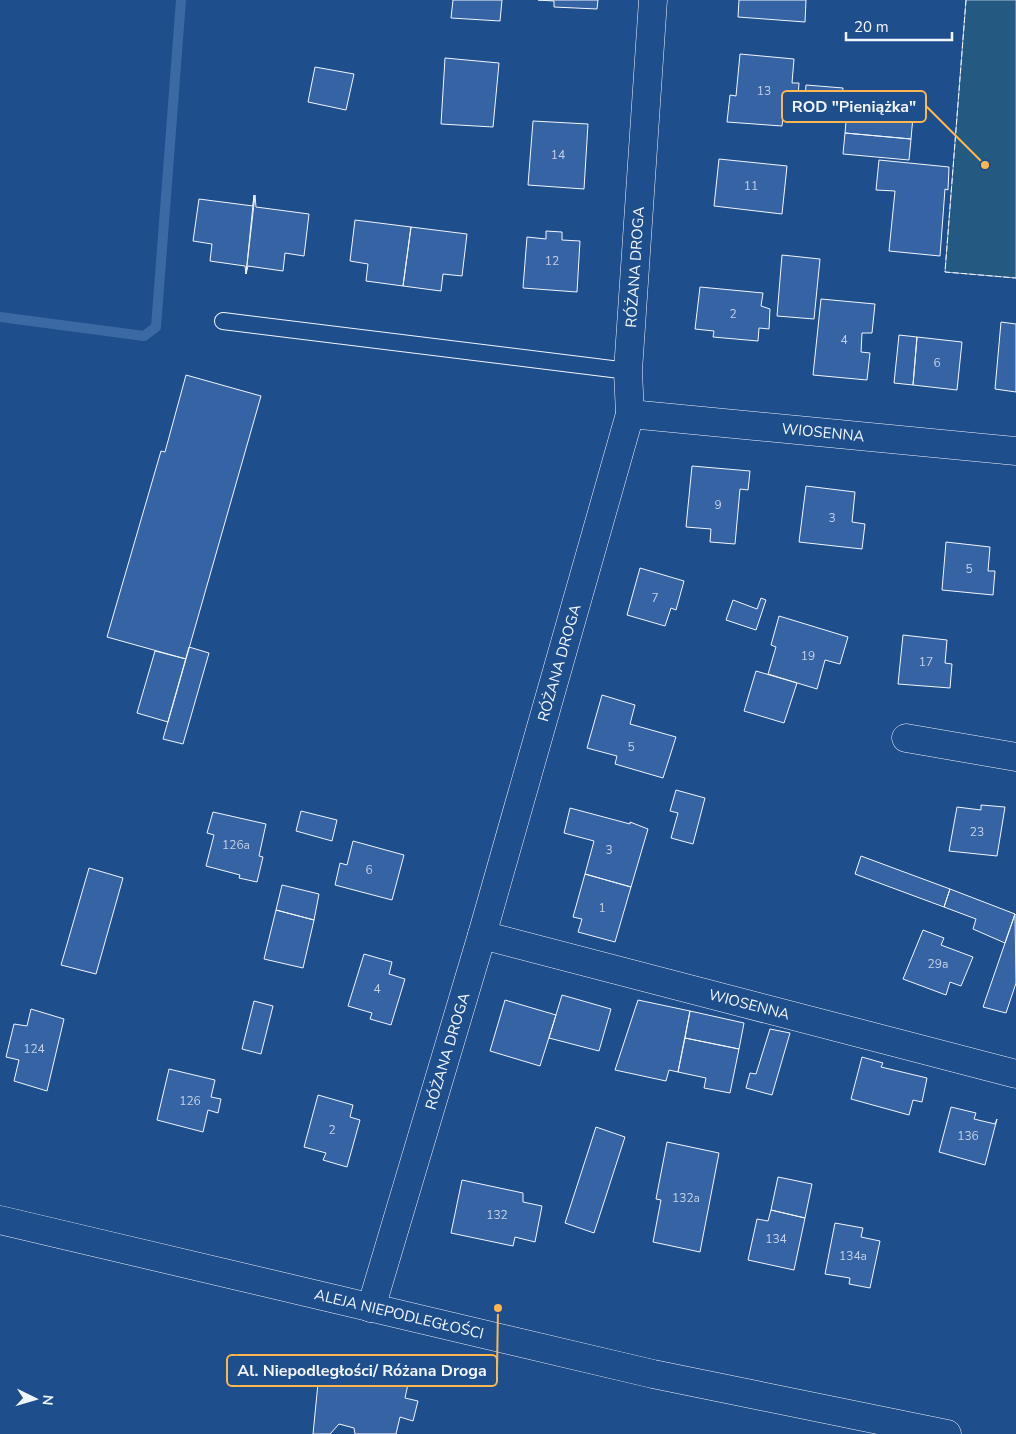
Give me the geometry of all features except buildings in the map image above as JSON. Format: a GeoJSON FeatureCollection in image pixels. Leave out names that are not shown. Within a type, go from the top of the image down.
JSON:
{"type":"FeatureCollection","features":[{"type":"Feature","properties":{"kind":"street","name":"RÓŻANA DROGA"},"geometry":{"type":"LineString","coordinates":[[371,1308],[482,935],[630,414],[628,371],[653,0]]}},
{"type":"Feature","properties":{"kind":"street","name":"WIOSENNA"},"geometry":{"type":"LineString","coordinates":[[630,414],[1016,451]]}},
{"type":"Feature","properties":{"kind":"street"},"geometry":{"type":"LineString","coordinates":[[906,738],[1016,757]]}},
{"type":"Feature","properties":{"kind":"street","name":"WIOSENNA"},"geometry":{"type":"LineString","coordinates":[[482,935],[1016,1074]]}},
{"type":"Feature","properties":{"kind":"street","name":"ALEJA NIEPODLEGŁOŚCI"},"geometry":{"type":"LineString","coordinates":[[0,1220],[653,1374],[947,1434]]}},
{"type":"Feature","properties":{"kind":"lane"},"geometry":{"type":"LineString","coordinates":[[223,321],[628,371]]}},
{"type":"Feature","properties":{"kind":"shaded area"},"geometry":{"type":"Polygon","coordinates":[[[966,0],[1016,0],[1016,278],[945,272],[966,0]]]}},
{"type":"Feature","properties":{"kind":"waterway"},"geometry":{"type":"LineString","coordinates":[[0,317],[144,336],[156,327],[181,0]]}},
{"type":"Feature","properties":{"kind":"fence"},"geometry":{"type":"LineString","coordinates":[[966,0],[945,272],[1016,278]]}},
{"type":"Feature","properties":{"kind":"place","name":"ROD \"Pieniążka\""},"geometry":{"type":"Point","coordinates":[985,165]}},
{"type":"Feature","properties":{"kind":"place","name":"Al. Niepodległości/ Różana Droga"},"geometry":{"type":"Point","coordinates":[498,1308]}}]}
